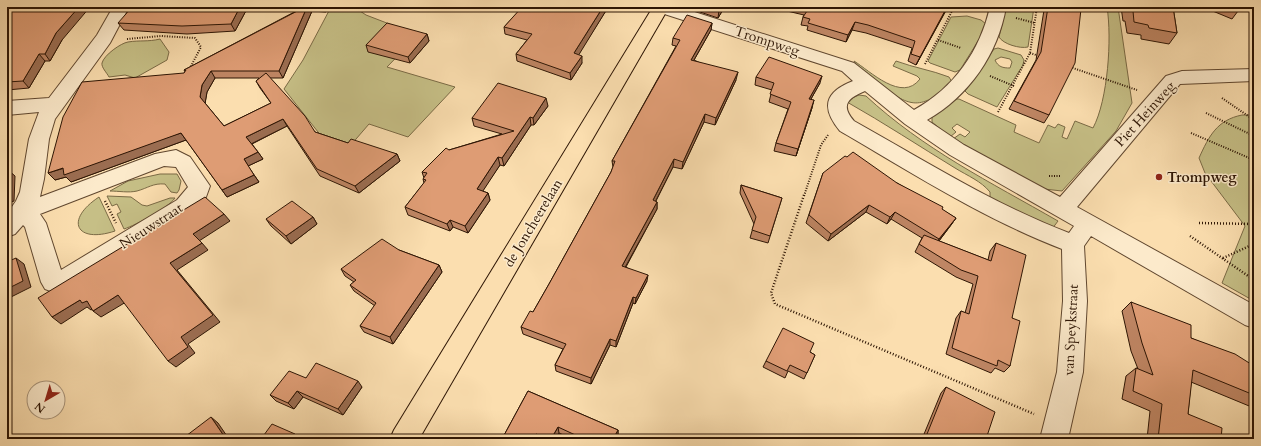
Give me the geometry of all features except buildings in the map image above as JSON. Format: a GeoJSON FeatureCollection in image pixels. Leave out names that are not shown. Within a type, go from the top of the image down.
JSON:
{"type":"FeatureCollection","features":[{"type":"Feature","properties":{"kind":"main road","name":"de Joncheerelaan"},"geometry":{"type":"LineString","coordinates":[[404,439],[661,7]]}},
{"type":"Feature","properties":{"kind":"street","name":"Nieuwstraat"},"geometry":{"type":"LineString","coordinates":[[7,228],[23,212],[31,196],[37,147],[42,130],[54,104],[103,37],[121,7]]}},
{"type":"Feature","properties":{"kind":"street","name":"Trompweg"},"geometry":{"type":"LineString","coordinates":[[661,7],[835,62],[856,72],[912,119],[956,150],[1254,317]]}},
{"type":"Feature","properties":{"kind":"street"},"geometry":{"type":"LineString","coordinates":[[912,119],[936,105],[965,79],[985,47],[994,27],[998,7]]}},
{"type":"Feature","properties":{"kind":"street","name":"Piet Heinweg"},"geometry":{"type":"LineString","coordinates":[[1063,209],[1080,187],[1173,80],[1182,77],[1254,75]]}},
{"type":"Feature","properties":{"kind":"street"},"geometry":{"type":"LineString","coordinates":[[868,83],[855,86],[844,92],[837,101],[837,111],[840,118],[856,132],[979,201],[1042,232],[1073,244],[1088,224]]}},
{"type":"Feature","properties":{"kind":"street"},"geometry":{"type":"LineString","coordinates":[[7,108],[54,104]]}},
{"type":"Feature","properties":{"kind":"street","name":"Nieuwstraat"},"geometry":{"type":"LineString","coordinates":[[176,158],[183,162],[199,186],[198,190],[181,208],[67,279],[53,282],[35,223],[23,212],[162,159],[176,158]]}},
{"type":"Feature","properties":{"kind":"street","name":"van Speykstraat"},"geometry":{"type":"LineString","coordinates":[[1057,432],[1070,372],[1075,301],[1073,244]]}},
{"type":"Feature","properties":{"kind":"path"},"geometry":{"type":"LineString","coordinates":[[925,64],[954,7]]}},
{"type":"Feature","properties":{"kind":"path"},"geometry":{"type":"LineString","coordinates":[[998,112],[1030,53],[1037,7]]}},
{"type":"Feature","properties":{"kind":"path"},"geometry":{"type":"LineString","coordinates":[[103,37],[139,39],[161,36],[195,38],[201,47],[189,71]]}},
{"type":"Feature","properties":{"kind":"path"},"geometry":{"type":"LineString","coordinates":[[1030,53],[1045,58]]}},
{"type":"Feature","properties":{"kind":"path"},"geometry":{"type":"LineString","coordinates":[[1067,66],[1104,80],[1123,84],[1158,98]]}},
{"type":"Feature","properties":{"kind":"path"},"geometry":{"type":"LineString","coordinates":[[1222,98],[1254,120]]}},
{"type":"Feature","properties":{"kind":"path"},"geometry":{"type":"LineString","coordinates":[[1206,113],[1254,136]]}},
{"type":"Feature","properties":{"kind":"path"},"geometry":{"type":"LineString","coordinates":[[840,118],[821,145],[771,293],[775,304],[1057,432]]}},
{"type":"Feature","properties":{"kind":"path"},"geometry":{"type":"LineString","coordinates":[[1191,133],[1254,160]]}},
{"type":"Feature","properties":{"kind":"path"},"geometry":{"type":"LineString","coordinates":[[75,192],[102,193],[120,231],[112,251]]}},
{"type":"Feature","properties":{"kind":"path"},"geometry":{"type":"LineString","coordinates":[[1199,223],[1254,224]]}},
{"type":"Feature","properties":{"kind":"path"},"geometry":{"type":"LineString","coordinates":[[1190,236],[1254,280]]}},
{"type":"Feature","properties":{"kind":"path"},"geometry":{"type":"LineString","coordinates":[[1222,258],[1254,244]]}},
{"type":"Feature","properties":{"kind":"shaded area"},"geometry":{"type":"Polygon","coordinates":[[[331,7],[354,7],[366,15],[418,35],[387,67],[455,87],[408,137],[369,124],[350,146],[322,137],[284,89],[303,60],[331,7]]]}},
{"type":"Feature","properties":{"kind":"shaded area"},"geometry":{"type":"Polygon","coordinates":[[[1006,7],[1034,7],[1028,47],[1012,45],[1004,42],[999,37],[1006,7]]]}},
{"type":"Feature","properties":{"kind":"shaded area"},"geometry":{"type":"Polygon","coordinates":[[[1107,7],[1118,7],[1132,103],[1116,131],[1062,191],[1044,189],[953,139],[960,134],[965,137],[970,132],[957,124],[952,128],[956,132],[950,137],[932,122],[932,116],[955,99],[959,99],[1016,125],[1014,132],[1039,143],[1048,125],[1055,128],[1058,124],[1065,127],[1062,137],[1067,139],[1075,121],[1093,128],[1102,102],[1108,69],[1109,35],[1107,7]]]}},
{"type":"Feature","properties":{"kind":"shaded area"},"geometry":{"type":"Polygon","coordinates":[[[967,16],[981,20],[986,24],[980,38],[960,70],[955,72],[930,63],[928,61],[951,17],[967,16]]]}},
{"type":"Feature","properties":{"kind":"shaded area"},"geometry":{"type":"Polygon","coordinates":[[[160,39],[169,52],[167,60],[135,78],[125,75],[109,77],[103,68],[102,63],[106,56],[121,45],[128,42],[160,39]]]}},
{"type":"Feature","properties":{"kind":"shaded area"},"geometry":{"type":"Polygon","coordinates":[[[998,48],[1021,55],[1024,60],[1023,65],[997,107],[968,94],[965,91],[994,49],[998,48]],[[1001,57],[995,60],[1001,67],[1010,68],[1012,62],[1010,59],[1001,57]]]}},
{"type":"Feature","properties":{"kind":"shaded area"},"geometry":{"type":"Polygon","coordinates":[[[854,61],[886,83],[904,88],[913,86],[920,79],[917,76],[893,66],[896,61],[949,77],[952,82],[931,99],[913,103],[896,96],[886,89],[861,69],[854,61]]]}},
{"type":"Feature","properties":{"kind":"shaded area"},"geometry":{"type":"Polygon","coordinates":[[[859,95],[866,96],[888,115],[934,149],[1058,221],[1052,229],[990,199],[990,192],[978,182],[847,102],[859,95]]]}},
{"type":"Feature","properties":{"kind":"shaded area"},"geometry":{"type":"Polygon","coordinates":[[[1254,115],[1254,301],[1222,283],[1245,226],[1205,173],[1199,158],[1210,136],[1220,125],[1233,117],[1254,115]]]}},
{"type":"Feature","properties":{"kind":"shaded area"},"geometry":{"type":"Polygon","coordinates":[[[160,174],[177,174],[181,181],[177,193],[171,192],[165,184],[154,185],[134,192],[110,191],[128,181],[160,174]]]}},
{"type":"Feature","properties":{"kind":"shaded area"},"geometry":{"type":"Polygon","coordinates":[[[107,196],[131,197],[142,205],[147,206],[170,198],[175,198],[159,211],[124,229],[117,214],[121,212],[117,204],[112,206],[107,196]]]}},
{"type":"Feature","properties":{"kind":"shaded area"},"geometry":{"type":"Polygon","coordinates":[[[99,197],[115,231],[102,234],[91,234],[84,232],[79,228],[78,221],[81,214],[99,197]]]}},
{"type":"Feature","properties":{"kind":"place","name":"Trompweg"},"geometry":{"type":"Point","coordinates":[1159,177]}}]}
